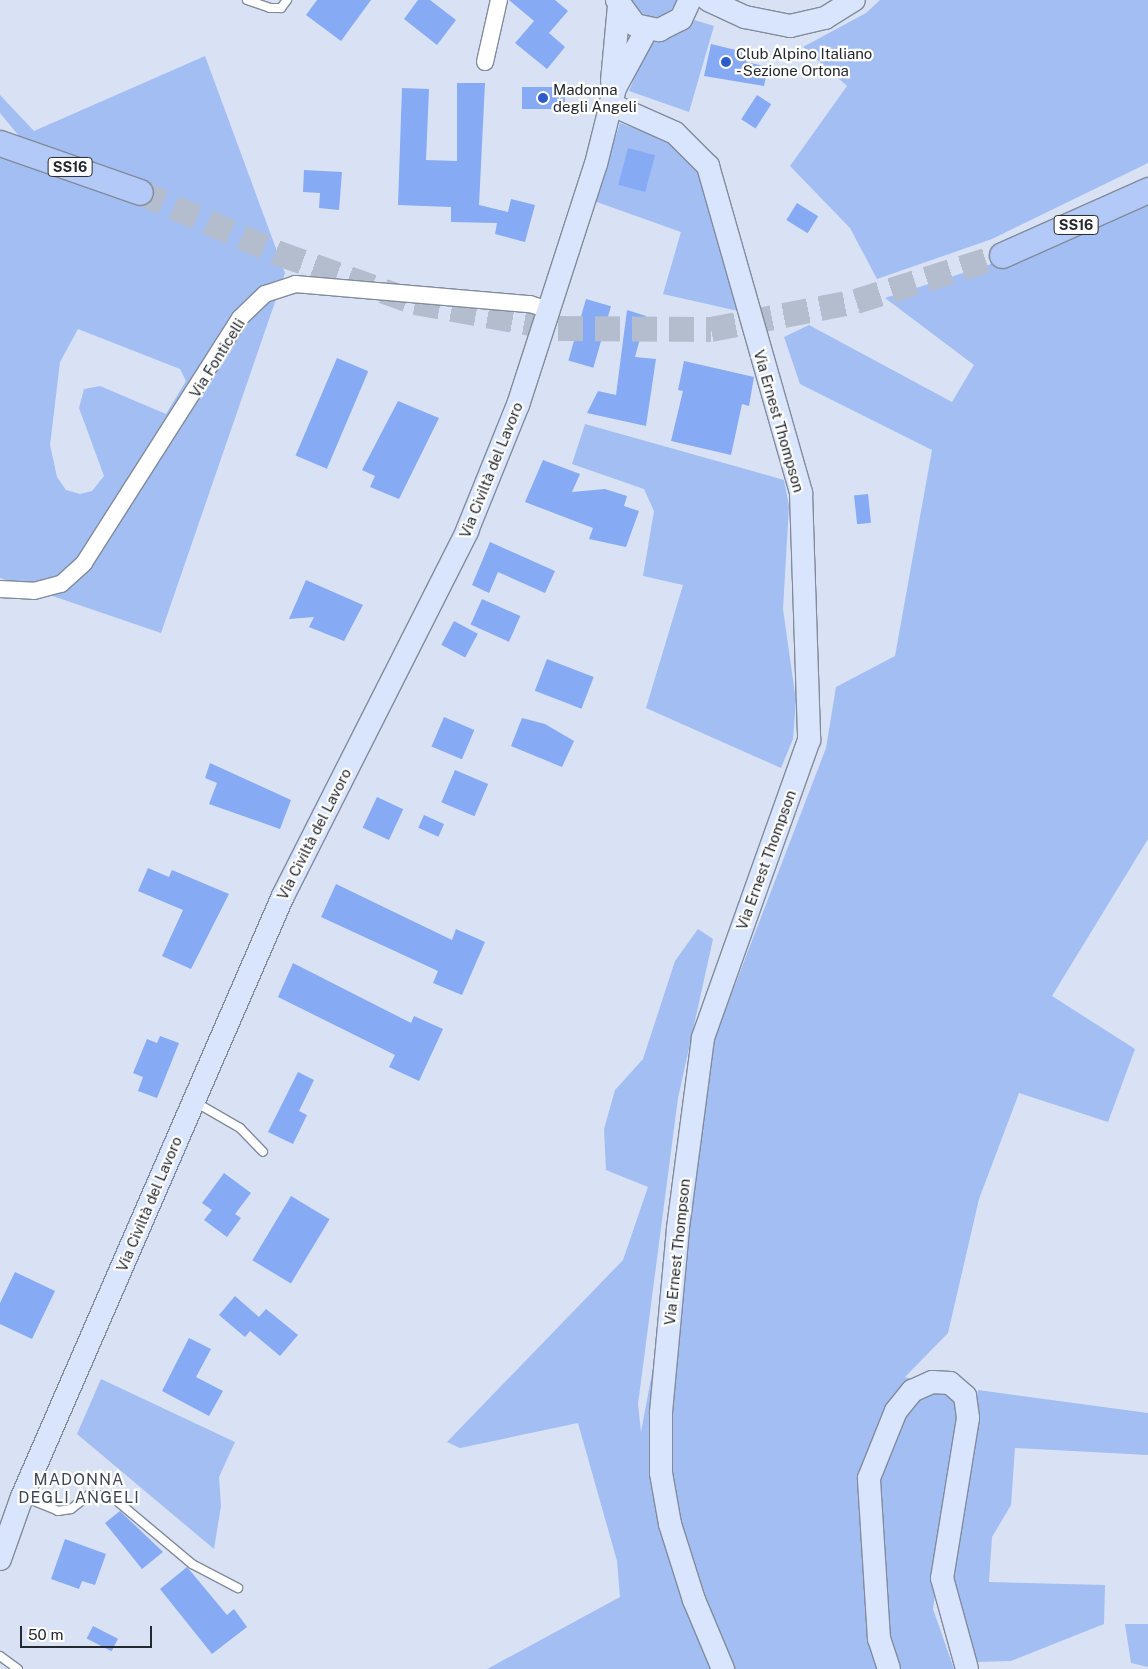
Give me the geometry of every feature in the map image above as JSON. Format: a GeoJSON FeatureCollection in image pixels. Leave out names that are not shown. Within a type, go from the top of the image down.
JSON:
{"type":"FeatureCollection","features":[{"type":"Feature","properties":{"kind":"main road","name":"SS16"},"geometry":{"type":"LineString","coordinates":[[0,143],[140,192]]}},
{"type":"Feature","properties":{"kind":"main road","name":"SS16"},"geometry":{"type":"LineString","coordinates":[[1002,255],[1148,190]]}},
{"type":"Feature","properties":{"kind":"street"},"geometry":{"type":"LineString","coordinates":[[485,62],[498,0]]}},
{"type":"Feature","properties":{"kind":"street"},"geometry":{"type":"LineString","coordinates":[[708,0],[745,17]]}},
{"type":"Feature","properties":{"kind":"street"},"geometry":{"type":"LineString","coordinates":[[618,3],[630,21],[647,29],[665,28],[685,9],[745,17],[776,25],[802,25],[825,18],[854,0]]}},
{"type":"Feature","properties":{"kind":"street","name":"Via Civiltà del Lavoro"},"geometry":{"type":"LineString","coordinates":[[0,1559],[22,1496],[282,896],[467,531],[518,405],[596,164],[610,104],[618,3]]}},
{"type":"Feature","properties":{"kind":"street","name":"Via Civiltà del Lavoro"},"geometry":{"type":"LineString","coordinates":[[610,104],[629,58],[647,29]]}},
{"type":"Feature","properties":{"kind":"street","name":"Via Ernest Thompson"},"geometry":{"type":"LineString","coordinates":[[610,104],[675,133],[708,166],[801,493],[809,740],[703,1038],[678,1229],[661,1413],[661,1473],[670,1524],[694,1600],[723,1669]]}},
{"type":"Feature","properties":{"kind":"street","name":"Via Fonticelli"},"geometry":{"type":"LineString","coordinates":[[0,589],[34,591],[61,584],[84,563],[240,318],[265,294],[295,284],[530,304],[549,310]]}},
{"type":"Feature","properties":{"kind":"street"},"geometry":{"type":"LineString","coordinates":[[889,1669],[879,1639],[870,1478],[896,1411],[912,1391],[932,1382],[950,1383],[965,1396],[968,1418],[942,1578],[967,1669]]}},
{"type":"Feature","properties":{"kind":"lane"},"geometry":{"type":"LineString","coordinates":[[248,0],[270,8],[281,8],[287,0]]}},
{"type":"Feature","properties":{"kind":"lane"},"geometry":{"type":"LineString","coordinates":[[194,1101],[240,1128],[263,1152]]}},
{"type":"Feature","properties":{"kind":"lane"},"geometry":{"type":"LineString","coordinates":[[22,1496],[58,1511],[71,1509],[90,1495],[111,1496],[192,1564],[238,1588]]}},
{"type":"Feature","properties":{"kind":"lane"},"geometry":{"type":"LineString","coordinates":[[0,1656],[18,1669]]}},
{"type":"Feature","properties":{"kind":"shaded area"},"geometry":{"type":"Polygon","coordinates":[[[630,0],[678,0],[669,13],[654,18],[638,12],[630,0]]]}},
{"type":"Feature","properties":{"kind":"shaded area"},"geometry":{"type":"Polygon","coordinates":[[[880,0],[1148,0],[1148,163],[992,239],[877,279],[850,228],[790,166],[847,86],[803,47],[866,13],[880,0]]]}},
{"type":"Feature","properties":{"kind":"shaded area"},"geometry":{"type":"Polygon","coordinates":[[[691,19],[714,26],[689,112],[629,91],[648,46],[691,19]]]}},
{"type":"Feature","properties":{"kind":"shaded area"},"geometry":{"type":"Polygon","coordinates":[[[205,56],[285,273],[161,633],[0,578],[0,154],[144,183],[19,136],[0,113],[0,95],[34,131],[205,56]],[[78,329],[60,362],[50,445],[57,477],[66,490],[80,494],[92,491],[104,476],[79,408],[84,389],[100,386],[166,414],[186,381],[180,369],[78,329]]]}},
{"type":"Feature","properties":{"kind":"shaded area"},"geometry":{"type":"Polygon","coordinates":[[[620,123],[681,146],[696,164],[738,311],[663,294],[681,232],[594,201],[620,123]]]}},
{"type":"Feature","properties":{"kind":"shaded area"},"geometry":{"type":"Polygon","coordinates":[[[1148,202],[1148,839],[1052,996],[1135,1049],[1108,1122],[1019,1093],[979,1199],[948,1333],[905,1377],[950,1391],[961,1407],[933,1609],[954,1669],[487,1669],[620,1597],[617,1561],[578,1423],[460,1448],[447,1442],[623,1260],[648,1187],[606,1170],[604,1129],[615,1090],[643,1059],[675,961],[698,929],[713,939],[678,1098],[638,1404],[641,1432],[715,1037],[826,748],[836,687],[895,656],[932,450],[800,384],[784,337],[809,325],[952,402],[974,365],[885,298],[991,264],[1148,202]]]}},
{"type":"Feature","properties":{"kind":"shaded area"},"geometry":{"type":"Polygon","coordinates":[[[585,424],[784,480],[789,506],[783,609],[796,701],[793,739],[781,768],[646,708],[683,585],[643,576],[654,511],[644,489],[572,464],[585,424]]]}},
{"type":"Feature","properties":{"kind":"shaded area"},"geometry":{"type":"Polygon","coordinates":[[[101,1379],[235,1442],[219,1477],[221,1506],[214,1549],[77,1434],[101,1379]]]}},
{"type":"Feature","properties":{"kind":"shaded area"},"geometry":{"type":"Polygon","coordinates":[[[978,1390],[1148,1413],[1148,1455],[1015,1448],[1011,1505],[992,1537],[989,1582],[1105,1585],[1104,1624],[1011,1661],[977,1662],[947,1572],[978,1390]]]}},
{"type":"Feature","properties":{"kind":"shaded area"},"geometry":{"type":"Polygon","coordinates":[[[1125,1624],[1148,1624],[1148,1667],[1131,1663],[1125,1624]]]}},
{"type":"Feature","properties":{"kind":"building"},"geometry":{"type":"Polygon","coordinates":[[[317,0],[371,0],[341,41],[306,15],[317,0]]]}},
{"type":"Feature","properties":{"kind":"building"},"geometry":{"type":"Polygon","coordinates":[[[418,0],[430,0],[456,20],[437,45],[404,19],[418,0]]]}},
{"type":"Feature","properties":{"kind":"building"},"geometry":{"type":"Polygon","coordinates":[[[509,0],[555,0],[568,11],[549,33],[565,47],[547,69],[515,43],[534,21],[509,0]]]}},
{"type":"Feature","properties":{"kind":"building"},"geometry":{"type":"Polygon","coordinates":[[[711,44],[748,53],[746,62],[768,67],[764,86],[704,76],[711,44]]]}},
{"type":"Feature","properties":{"kind":"building"},"geometry":{"type":"Polygon","coordinates":[[[457,83],[485,83],[479,205],[508,212],[511,199],[535,205],[525,242],[495,234],[497,223],[451,222],[451,207],[398,205],[402,88],[429,89],[426,160],[457,161],[457,83]]]}},
{"type":"Feature","properties":{"kind":"building","name":"Madonna degli Angeli"},"geometry":{"type":"Polygon","coordinates":[[[522,87],[565,87],[565,109],[522,109],[522,87]]]}},
{"type":"Feature","properties":{"kind":"building"},"geometry":{"type":"Polygon","coordinates":[[[757,95],[771,104],[755,129],[741,119],[757,95]]]}},
{"type":"Feature","properties":{"kind":"building"},"geometry":{"type":"Polygon","coordinates":[[[628,148],[655,155],[645,192],[618,185],[628,148]]]}},
{"type":"Feature","properties":{"kind":"building"},"geometry":{"type":"Polygon","coordinates":[[[304,170],[342,172],[339,210],[319,208],[320,193],[303,192],[304,170]]]}},
{"type":"Feature","properties":{"kind":"building"},"geometry":{"type":"Polygon","coordinates":[[[797,203],[818,216],[808,233],[786,220],[797,203]]]}},
{"type":"Feature","properties":{"kind":"building"},"geometry":{"type":"Polygon","coordinates":[[[586,299],[611,306],[593,368],[568,361],[586,299]]]}},
{"type":"Feature","properties":{"kind":"building"},"geometry":{"type":"Polygon","coordinates":[[[627,310],[646,316],[635,357],[656,359],[646,426],[587,413],[598,391],[616,395],[627,310]]]}},
{"type":"Feature","properties":{"kind":"building"},"geometry":{"type":"Polygon","coordinates":[[[337,358],[368,371],[327,469],[296,456],[337,358]]]}},
{"type":"Feature","properties":{"kind":"building"},"geometry":{"type":"Polygon","coordinates":[[[684,361],[754,377],[749,406],[742,404],[731,455],[671,441],[683,391],[678,390],[684,361]]]}},
{"type":"Feature","properties":{"kind":"building"},"geometry":{"type":"Polygon","coordinates":[[[398,401],[439,418],[399,499],[370,487],[375,476],[362,470],[398,401]]]}},
{"type":"Feature","properties":{"kind":"building"},"geometry":{"type":"Polygon","coordinates":[[[543,460],[580,474],[572,492],[605,489],[627,496],[624,506],[639,511],[626,547],[589,539],[593,528],[525,502],[543,460]]]}},
{"type":"Feature","properties":{"kind":"building"},"geometry":{"type":"Polygon","coordinates":[[[868,494],[871,523],[857,524],[854,495],[868,494]]]}},
{"type":"Feature","properties":{"kind":"building"},"geometry":{"type":"Polygon","coordinates":[[[490,542],[555,571],[545,593],[498,572],[489,593],[472,585],[490,542]]]}},
{"type":"Feature","properties":{"kind":"building"},"geometry":{"type":"Polygon","coordinates":[[[306,580],[363,605],[344,641],[309,627],[314,617],[289,619],[306,580]]]}},
{"type":"Feature","properties":{"kind":"building"},"geometry":{"type":"Polygon","coordinates":[[[482,599],[520,616],[509,642],[471,625],[482,599]]]}},
{"type":"Feature","properties":{"kind":"building"},"geometry":{"type":"Polygon","coordinates":[[[454,621],[478,634],[465,658],[441,645],[454,621]]]}},
{"type":"Feature","properties":{"kind":"building"},"geometry":{"type":"Polygon","coordinates":[[[547,659],[594,677],[581,709],[535,691],[547,659]]]}},
{"type":"Feature","properties":{"kind":"building"},"geometry":{"type":"Polygon","coordinates":[[[444,717],[474,730],[462,759],[431,746],[444,717]]]}},
{"type":"Feature","properties":{"kind":"building"},"geometry":{"type":"Polygon","coordinates":[[[522,718],[545,724],[574,741],[562,767],[511,746],[522,718]]]}},
{"type":"Feature","properties":{"kind":"building"},"geometry":{"type":"Polygon","coordinates":[[[210,763],[291,800],[280,829],[209,804],[217,783],[205,778],[210,763]]]}},
{"type":"Feature","properties":{"kind":"building"},"geometry":{"type":"Polygon","coordinates":[[[455,770],[488,784],[474,816],[441,802],[455,770]]]}},
{"type":"Feature","properties":{"kind":"building"},"geometry":{"type":"Polygon","coordinates":[[[377,797],[403,809],[389,840],[363,828],[377,797]]]}},
{"type":"Feature","properties":{"kind":"building"},"geometry":{"type":"Polygon","coordinates":[[[424,815],[444,824],[438,837],[418,828],[424,815]]]}},
{"type":"Feature","properties":{"kind":"building"},"geometry":{"type":"Polygon","coordinates":[[[148,868],[169,877],[172,870],[229,894],[191,969],[162,956],[183,910],[138,891],[148,868]]]}},
{"type":"Feature","properties":{"kind":"building"},"geometry":{"type":"Polygon","coordinates":[[[336,884],[452,940],[456,929],[485,942],[462,995],[433,983],[438,971],[321,917],[336,884]]]}},
{"type":"Feature","properties":{"kind":"building"},"geometry":{"type":"Polygon","coordinates":[[[293,963],[411,1023],[414,1016],[443,1029],[419,1081],[389,1067],[395,1055],[278,997],[293,963]]]}},
{"type":"Feature","properties":{"kind":"building"},"geometry":{"type":"Polygon","coordinates":[[[160,1036],[179,1043],[157,1098],[138,1091],[143,1077],[133,1073],[147,1039],[157,1043],[160,1036]]]}},
{"type":"Feature","properties":{"kind":"building"},"geometry":{"type":"Polygon","coordinates":[[[298,1072],[314,1080],[299,1111],[307,1115],[293,1144],[268,1132],[298,1072]]]}},
{"type":"Feature","properties":{"kind":"building"},"geometry":{"type":"Polygon","coordinates":[[[224,1173],[251,1193],[235,1214],[241,1218],[227,1237],[204,1220],[212,1210],[202,1203],[224,1173]]]}},
{"type":"Feature","properties":{"kind":"building"},"geometry":{"type":"Polygon","coordinates":[[[291,1196],[330,1219],[291,1283],[252,1260],[291,1196]]]}},
{"type":"Feature","properties":{"kind":"building"},"geometry":{"type":"Polygon","coordinates":[[[15,1272],[55,1291],[32,1339],[0,1324],[0,1303],[15,1272]]]}},
{"type":"Feature","properties":{"kind":"building"},"geometry":{"type":"Polygon","coordinates":[[[235,1296],[259,1317],[266,1309],[298,1335],[280,1356],[250,1331],[245,1337],[219,1315],[235,1296]]]}},
{"type":"Feature","properties":{"kind":"building"},"geometry":{"type":"Polygon","coordinates":[[[189,1338],[211,1349],[196,1377],[223,1391],[209,1416],[162,1391],[189,1338]]]}},
{"type":"Feature","properties":{"kind":"building"},"geometry":{"type":"Polygon","coordinates":[[[120,1511],[163,1552],[142,1569],[105,1523],[120,1511]]]}},
{"type":"Feature","properties":{"kind":"building"},"geometry":{"type":"Polygon","coordinates":[[[65,1539],[106,1554],[95,1585],[82,1581],[79,1589],[51,1579],[65,1539]]]}},
{"type":"Feature","properties":{"kind":"building"},"geometry":{"type":"Polygon","coordinates":[[[187,1567],[227,1615],[234,1609],[247,1627],[212,1654],[160,1589],[187,1567]]]}},
{"type":"Feature","properties":{"kind":"building"},"geometry":{"type":"Polygon","coordinates":[[[93,1626],[118,1639],[112,1651],[87,1638],[93,1626]]]}},
{"type":"Feature","properties":{"kind":"tunnel"},"geometry":{"type":"LineString","coordinates":[[140,192],[279,253],[415,302],[558,328],[711,329],[856,301],[1002,255]]}},
{"type":"Feature","properties":{"kind":"place","name":"Club Alpino Italiano - Sezione Ortona"},"geometry":{"type":"Point","coordinates":[726,62]}},
{"type":"Feature","properties":{"kind":"place","name":"Madonna degli Angeli"},"geometry":{"type":"Point","coordinates":[543,98]}},
{"type":"Feature","properties":{"kind":"district","name":"MADONNA DEGLI ANGELI"},"geometry":{"type":"Point","coordinates":[79,1489]}}]}
